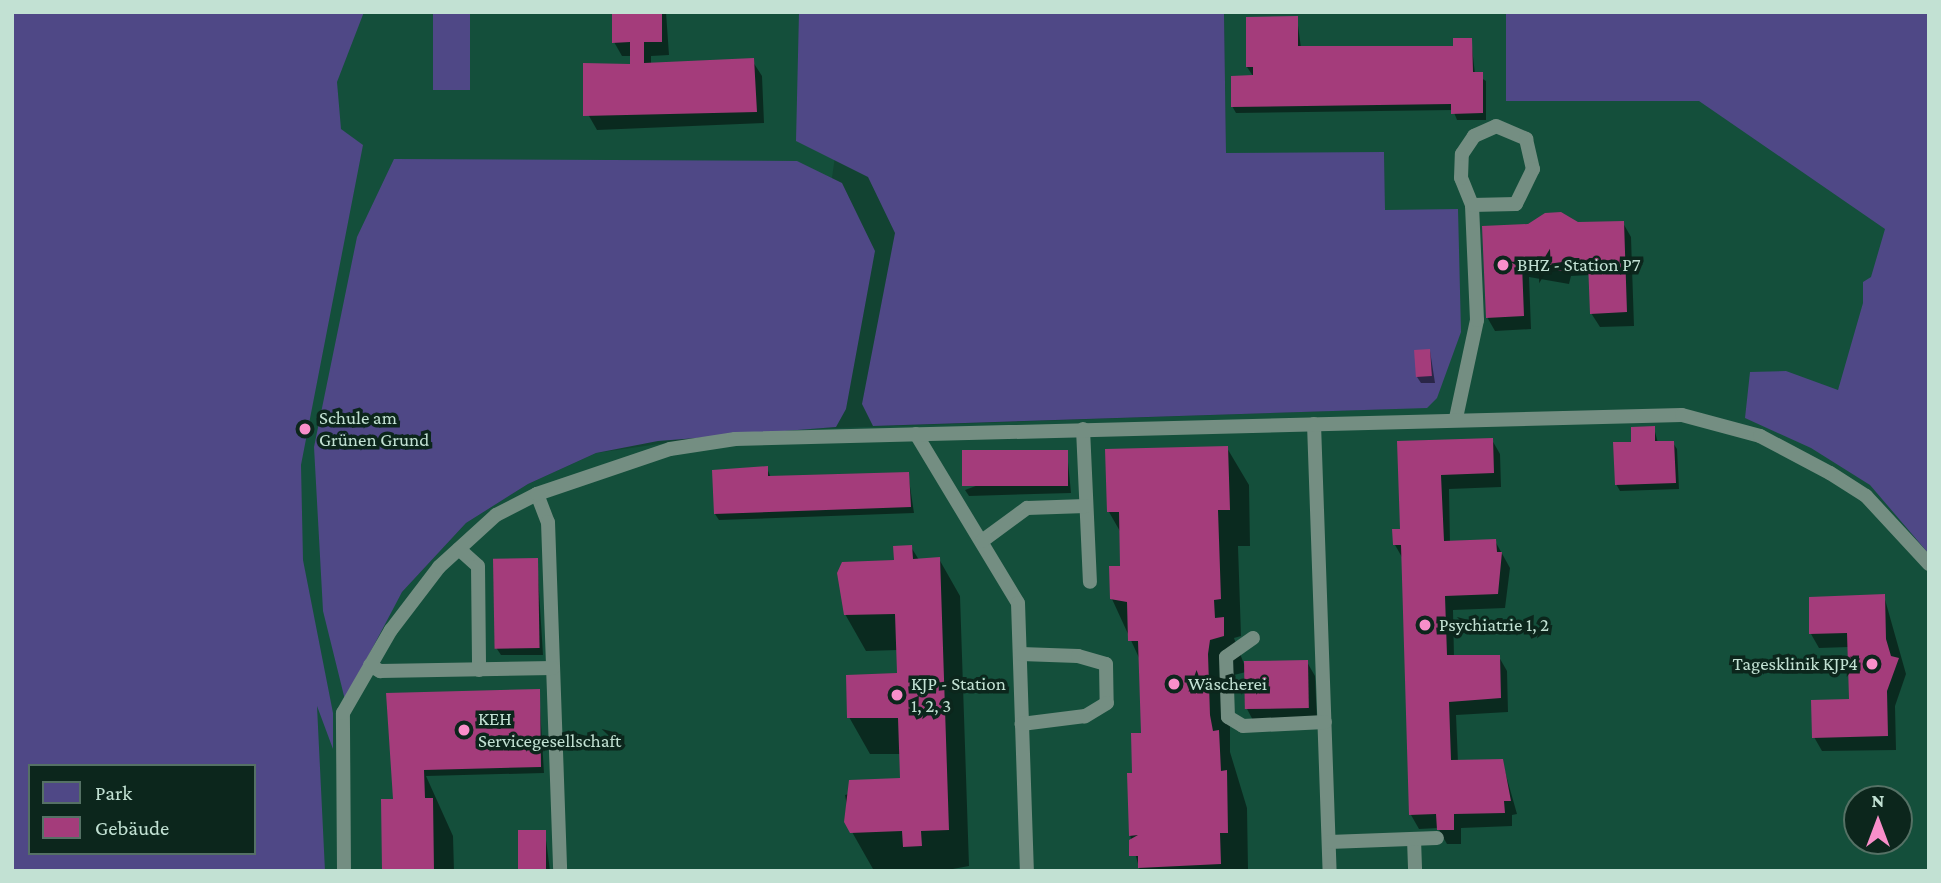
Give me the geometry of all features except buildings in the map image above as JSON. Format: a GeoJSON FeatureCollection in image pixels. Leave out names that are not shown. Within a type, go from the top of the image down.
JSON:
{"type":"FeatureCollection","features":[{"type":"Feature","properties":{"kind":"lane"},"geometry":{"type":"LineString","coordinates":[[1456,418],[1477,320],[1472,205],[1461,178],[1462,154],[1474,136],[1496,126],[1526,139],[1533,169],[1516,204],[1472,205]]}},
{"type":"Feature","properties":{"kind":"lane"},"geometry":{"type":"LineString","coordinates":[[344,871],[343,713],[370,666],[459,549],[496,515],[537,494],[605,466],[735,439],[1456,418],[1682,415],[1732,425],[1793,451],[1867,496],[1929,565]]}},
{"type":"Feature","properties":{"kind":"lane"},"geometry":{"type":"LineString","coordinates":[[1314,424],[1330,871]]}},
{"type":"Feature","properties":{"kind":"lane"},"geometry":{"type":"LineString","coordinates":[[1083,429],[1090,582]]}},
{"type":"Feature","properties":{"kind":"lane"},"geometry":{"type":"LineString","coordinates":[[916,434],[1018,603],[1027,871]]}},
{"type":"Feature","properties":{"kind":"lane"},"geometry":{"type":"LineString","coordinates":[[537,494],[548,522],[560,871]]}},
{"type":"Feature","properties":{"kind":"lane"},"geometry":{"type":"LineString","coordinates":[[982,541],[1027,508],[1087,506]]}},
{"type":"Feature","properties":{"kind":"lane"},"geometry":{"type":"LineString","coordinates":[[459,549],[478,566],[479,670]]}},
{"type":"Feature","properties":{"kind":"lane"},"geometry":{"type":"LineString","coordinates":[[1253,638],[1226,657],[1228,717],[1243,726],[1325,722]]}},
{"type":"Feature","properties":{"kind":"lane"},"geometry":{"type":"LineString","coordinates":[[1021,654],[1078,656],[1106,664],[1107,702],[1085,716],[1022,724]]}},
{"type":"Feature","properties":{"kind":"lane"},"geometry":{"type":"LineString","coordinates":[[370,666],[380,671],[553,668]]}},
{"type":"Feature","properties":{"kind":"lane"},"geometry":{"type":"LineString","coordinates":[[1329,842],[1437,838]]}},
{"type":"Feature","properties":{"kind":"lane"},"geometry":{"type":"LineString","coordinates":[[1414,839],[1415,871]]}},
{"type":"Feature","properties":{"kind":"shaded area"},"geometry":{"type":"Polygon","coordinates":[[[252,12],[865,12],[853,28],[824,235],[402,175],[374,637],[402,592],[466,523],[528,484],[596,453],[749,431],[1387,409],[1384,153],[1226,153],[1224,12],[1506,12],[1506,100],[1699,101],[1929,161],[1870,484],[1929,554],[1929,871],[195,871],[247,855],[256,855],[252,12]]]}},
{"type":"Feature","properties":{"kind":"green space"},"geometry":{"type":"Polygon","coordinates":[[[12,12],[364,12],[337,82],[341,129],[363,145],[301,465],[303,560],[333,713],[333,749],[317,706],[325,871],[12,871],[12,12]]]}},
{"type":"Feature","properties":{"kind":"green space"},"geometry":{"type":"Polygon","coordinates":[[[433,12],[470,12],[470,90],[433,90],[433,12]]]}},
{"type":"Feature","properties":{"kind":"green space"},"geometry":{"type":"Polygon","coordinates":[[[799,12],[1224,12],[1226,153],[1384,152],[1385,210],[1458,209],[1461,332],[1437,398],[1427,408],[873,426],[862,404],[895,233],[868,177],[796,141],[799,12]]]}},
{"type":"Feature","properties":{"kind":"green space"},"geometry":{"type":"Polygon","coordinates":[[[1506,12],[1929,12],[1929,554],[1870,485],[1811,448],[1745,418],[1750,372],[1786,371],[1838,390],[1863,303],[1863,282],[1871,277],[1885,229],[1699,101],[1506,101],[1506,12]]]}},
{"type":"Feature","properties":{"kind":"green space"},"geometry":{"type":"Polygon","coordinates":[[[394,159],[797,161],[842,183],[875,251],[846,409],[836,427],[658,441],[596,453],[528,484],[466,523],[402,592],[345,700],[323,611],[314,447],[357,237],[394,159]]]}},
{"type":"Feature","properties":{"kind":"place","name":"BHZ - Station P7"},"geometry":{"type":"Point","coordinates":[1503,265]}},
{"type":"Feature","properties":{"kind":"place","name":"Schule am Grünen Grund"},"geometry":{"type":"Point","coordinates":[305,429]}},
{"type":"Feature","properties":{"kind":"place","name":"Psychiatrie 1, 2"},"geometry":{"type":"Point","coordinates":[1425,625]}},
{"type":"Feature","properties":{"kind":"place","name":"Tagesklinik KJP4"},"geometry":{"type":"Point","coordinates":[1872,664]}},
{"type":"Feature","properties":{"kind":"place","name":"Wäscherei"},"geometry":{"type":"Point","coordinates":[1174,684]}},
{"type":"Feature","properties":{"kind":"place","name":"KJP - Station 1, 2, 3"},"geometry":{"type":"Point","coordinates":[897,695]}},
{"type":"Feature","properties":{"kind":"place","name":"KEH Servicegesellschaft"},"geometry":{"type":"Point","coordinates":[464,730]}}]}
